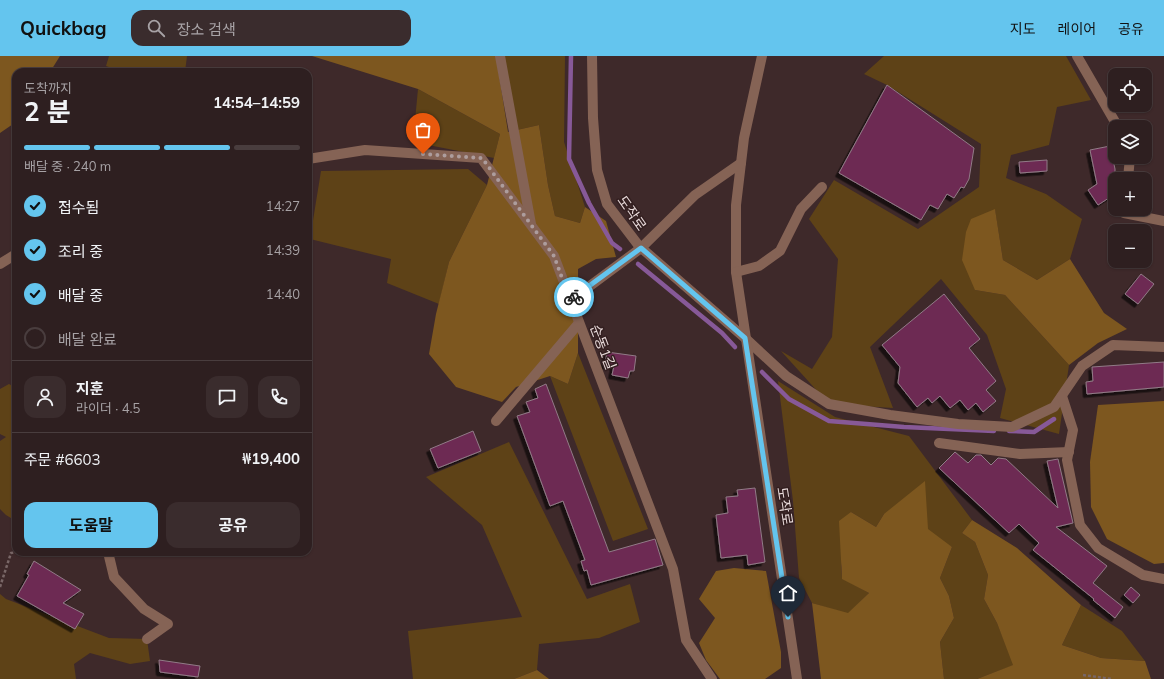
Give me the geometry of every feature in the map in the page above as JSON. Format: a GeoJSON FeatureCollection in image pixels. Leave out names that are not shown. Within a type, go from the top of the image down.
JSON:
{"type":"FeatureCollection","features":[{"type":"Feature","properties":{"kind":"street"},"geometry":{"type":"LineString","coordinates":[[500,56],[531,226]]}},
{"type":"Feature","properties":{"kind":"street","name":"도작로"},"geometry":{"type":"LineString","coordinates":[[592,56],[593,118],[597,170],[608,204],[641,248],[745,338]]}},
{"type":"Feature","properties":{"kind":"street","name":"도작로"},"geometry":{"type":"LineString","coordinates":[[762,56],[744,138],[736,205],[736,272],[797,679]]}},
{"type":"Feature","properties":{"kind":"street"},"geometry":{"type":"LineString","coordinates":[[1077,56],[1114,120]]}},
{"type":"Feature","properties":{"kind":"street","name":"순동1길"},"geometry":{"type":"LineString","coordinates":[[312,158],[365,150],[482,158],[554,256],[673,569],[686,640],[712,679]]}},
{"type":"Feature","properties":{"kind":"street"},"geometry":{"type":"LineString","coordinates":[[570,300],[641,248],[695,195],[741,163]]}},
{"type":"Feature","properties":{"kind":"street"},"geometry":{"type":"LineString","coordinates":[[736,272],[759,266],[780,251],[801,209],[822,187]]}},
{"type":"Feature","properties":{"kind":"street"},"geometry":{"type":"LineString","coordinates":[[1139,216],[1164,221]]}},
{"type":"Feature","properties":{"kind":"street"},"geometry":{"type":"LineString","coordinates":[[0,264],[12,256]]}},
{"type":"Feature","properties":{"kind":"street"},"geometry":{"type":"LineString","coordinates":[[496,422],[579,323]]}},
{"type":"Feature","properties":{"kind":"street"},"geometry":{"type":"LineString","coordinates":[[745,338],[786,376],[829,404],[890,415],[951,423],[1012,427],[1054,407],[1082,366],[1113,345],[1164,347]]}},
{"type":"Feature","properties":{"kind":"street"},"geometry":{"type":"LineString","coordinates":[[1062,396],[1073,430],[1067,460],[1080,525],[1098,548],[1143,575],[1164,579]]}},
{"type":"Feature","properties":{"kind":"street"},"geometry":{"type":"LineString","coordinates":[[939,443],[1020,454],[1069,452]]}},
{"type":"Feature","properties":{"kind":"street"},"geometry":{"type":"LineString","coordinates":[[109,556],[114,577],[144,609],[168,624],[147,639]]}},
{"type":"Feature","properties":{"kind":"path"},"geometry":{"type":"LineString","coordinates":[[0,587],[12,553]]}},
{"type":"Feature","properties":{"kind":"path"},"geometry":{"type":"LineString","coordinates":[[1083,675],[1112,679]]}},
{"type":"Feature","properties":{"kind":"shaded area"},"geometry":{"type":"Polygon","coordinates":[[[0,56],[60,56],[52,68],[12,68],[12,125],[0,133],[0,56]]]}},
{"type":"Feature","properties":{"kind":"shaded area"},"geometry":{"type":"Polygon","coordinates":[[[109,56],[187,56],[186,68],[112,68],[106,66],[109,56]]]}},
{"type":"Feature","properties":{"kind":"shaded area"},"geometry":{"type":"Polygon","coordinates":[[[312,56],[496,56],[508,132],[539,125],[548,185],[555,216],[580,223],[585,207],[606,221],[616,257],[596,259],[578,269],[578,353],[568,384],[550,376],[516,387],[502,402],[456,387],[429,354],[436,314],[449,262],[487,185],[500,134],[418,89],[312,56]]]}},
{"type":"Feature","properties":{"kind":"shaded area"},"geometry":{"type":"Polygon","coordinates":[[[503,56],[565,56],[564,142],[585,207],[580,223],[555,216],[548,185],[539,125],[517,130],[503,56]]]}},
{"type":"Feature","properties":{"kind":"shaded area"},"geometry":{"type":"Polygon","coordinates":[[[884,56],[1066,56],[1091,100],[1057,107],[1049,145],[1011,155],[1006,178],[1046,194],[1082,219],[1070,259],[1037,280],[1003,260],[995,210],[975,290],[1005,295],[1069,365],[1059,434],[1000,418],[1006,389],[987,335],[941,279],[870,347],[893,408],[829,404],[781,351],[812,369],[832,337],[838,259],[809,219],[834,180],[918,229],[979,187],[981,144],[887,85],[864,74],[884,56]]]}},
{"type":"Feature","properties":{"kind":"shaded area"},"geometry":{"type":"Polygon","coordinates":[[[418,89],[500,134],[494,158],[413,142],[418,89]]]}},
{"type":"Feature","properties":{"kind":"shaded area"},"geometry":{"type":"Polygon","coordinates":[[[468,169],[487,185],[449,262],[439,304],[387,283],[391,259],[312,239],[312,227],[321,171],[468,169]]]}},
{"type":"Feature","properties":{"kind":"shaded area"},"geometry":{"type":"Polygon","coordinates":[[[995,209],[1003,260],[1037,280],[1070,259],[1104,313],[1127,329],[1098,343],[1069,365],[1005,295],[975,290],[962,260],[966,232],[971,219],[995,209]]]}},
{"type":"Feature","properties":{"kind":"shaded area"},"geometry":{"type":"Polygon","coordinates":[[[578,353],[648,529],[613,541],[550,376],[568,384],[578,353]]]}},
{"type":"Feature","properties":{"kind":"shaded area"},"geometry":{"type":"Polygon","coordinates":[[[778,381],[835,417],[909,436],[972,520],[962,533],[975,542],[988,575],[984,599],[997,623],[1014,665],[977,679],[944,679],[940,642],[954,618],[949,596],[940,578],[952,547],[884,514],[876,527],[851,512],[841,566],[842,578],[869,593],[848,614],[812,603],[799,578],[793,501],[778,381]]]}},
{"type":"Feature","properties":{"kind":"shaded area"},"geometry":{"type":"Polygon","coordinates":[[[9,384],[12,386],[12,519],[0,509],[0,441],[6,437],[0,434],[0,389],[9,384]]]}},
{"type":"Feature","properties":{"kind":"shaded area"},"geometry":{"type":"Polygon","coordinates":[[[1164,401],[1164,563],[1154,564],[1107,539],[1091,507],[1090,462],[1098,405],[1164,401]]]}},
{"type":"Feature","properties":{"kind":"shaded area"},"geometry":{"type":"Polygon","coordinates":[[[509,442],[587,599],[630,584],[640,622],[599,638],[539,644],[537,670],[514,679],[413,679],[408,631],[522,617],[482,525],[426,477],[509,442]]]}},
{"type":"Feature","properties":{"kind":"shaded area"},"geometry":{"type":"Polygon","coordinates":[[[925,481],[928,529],[952,547],[940,578],[949,596],[954,618],[940,642],[944,679],[821,679],[812,603],[848,613],[869,593],[842,579],[839,521],[851,512],[876,527],[884,514],[925,481]]]}},
{"type":"Feature","properties":{"kind":"shaded area"},"geometry":{"type":"Polygon","coordinates":[[[972,520],[1017,548],[1081,605],[1062,645],[1101,658],[1145,661],[1151,679],[977,679],[1013,665],[997,623],[984,599],[988,575],[975,542],[962,533],[972,520]]]}},
{"type":"Feature","properties":{"kind":"shaded area"},"geometry":{"type":"Polygon","coordinates":[[[734,568],[766,571],[781,652],[781,668],[765,679],[720,679],[706,660],[699,643],[715,618],[699,599],[716,571],[734,568]]]}},
{"type":"Feature","properties":{"kind":"shaded area"},"geometry":{"type":"Polygon","coordinates":[[[0,594],[6,599],[109,638],[147,639],[150,661],[130,664],[90,653],[74,664],[76,679],[0,679],[0,594]]]}},
{"type":"Feature","properties":{"kind":"shaded area"},"geometry":{"type":"Polygon","coordinates":[[[1081,605],[1122,631],[1145,661],[1101,658],[1062,645],[1081,605]]]}},
{"type":"Feature","properties":{"kind":"shaded area"},"geometry":{"type":"Polygon","coordinates":[[[537,670],[549,679],[514,679],[537,670]]]}},
{"type":"Feature","properties":{"kind":"building"},"geometry":{"type":"Polygon","coordinates":[[[887,85],[974,148],[969,179],[964,188],[961,187],[954,198],[947,194],[938,209],[930,205],[921,220],[839,173],[887,85]]]}},
{"type":"Feature","properties":{"kind":"building"},"geometry":{"type":"Polygon","coordinates":[[[1108,146],[1108,164],[1114,164],[1115,169],[1115,172],[1108,172],[1108,199],[1098,205],[1088,190],[1097,184],[1090,150],[1108,146]]]}},
{"type":"Feature","properties":{"kind":"building"},"geometry":{"type":"Polygon","coordinates":[[[1047,160],[1047,171],[1020,173],[1019,162],[1047,160]]]}},
{"type":"Feature","properties":{"kind":"building"},"geometry":{"type":"Polygon","coordinates":[[[1141,274],[1154,284],[1138,304],[1125,294],[1141,274]]]}},
{"type":"Feature","properties":{"kind":"building"},"geometry":{"type":"Polygon","coordinates":[[[944,294],[980,339],[969,348],[996,381],[986,390],[996,401],[983,412],[976,403],[968,410],[960,400],[950,408],[940,396],[932,403],[928,398],[917,407],[898,383],[900,367],[882,345],[944,294]]]}},
{"type":"Feature","properties":{"kind":"building"},"geometry":{"type":"Polygon","coordinates":[[[607,352],[636,356],[634,371],[630,371],[628,378],[612,375],[614,366],[605,365],[607,352]]]}},
{"type":"Feature","properties":{"kind":"building"},"geometry":{"type":"Polygon","coordinates":[[[1164,362],[1164,387],[1087,394],[1086,382],[1093,381],[1092,367],[1164,362]]]}},
{"type":"Feature","properties":{"kind":"building"},"geometry":{"type":"Polygon","coordinates":[[[546,384],[609,552],[655,539],[663,565],[591,585],[587,570],[584,571],[581,561],[585,560],[563,501],[550,506],[517,416],[530,412],[526,402],[538,398],[535,389],[546,384]]]}},
{"type":"Feature","properties":{"kind":"building"},"geometry":{"type":"Polygon","coordinates":[[[473,431],[481,451],[438,468],[430,449],[473,431]]]}},
{"type":"Feature","properties":{"kind":"building"},"geometry":{"type":"Polygon","coordinates":[[[955,452],[968,463],[976,455],[981,455],[991,465],[998,458],[1006,459],[1058,508],[1047,461],[1058,459],[1073,523],[1056,527],[1107,566],[1093,583],[1123,607],[1115,618],[1093,600],[1094,599],[1033,550],[1039,543],[1019,524],[1009,533],[939,468],[955,452]]]}},
{"type":"Feature","properties":{"kind":"building"},"geometry":{"type":"Polygon","coordinates":[[[755,488],[765,562],[748,565],[747,555],[721,558],[716,515],[728,513],[726,497],[738,496],[737,490],[755,488]]]}},
{"type":"Feature","properties":{"kind":"building"},"geometry":{"type":"Polygon","coordinates":[[[34,561],[81,590],[63,603],[84,614],[75,629],[17,596],[29,575],[27,574],[34,561]]]}},
{"type":"Feature","properties":{"kind":"building"},"geometry":{"type":"Polygon","coordinates":[[[1131,587],[1140,595],[1133,603],[1124,595],[1131,587]]]}},
{"type":"Feature","properties":{"kind":"building"},"geometry":{"type":"Polygon","coordinates":[[[159,660],[200,666],[198,677],[160,672],[159,660]]]}},
{"type":"Feature","properties":{"kind":"waterway"},"geometry":{"type":"LineString","coordinates":[[571,56],[569,159],[589,203],[612,243],[620,249]]}},
{"type":"Feature","properties":{"kind":"waterway"},"geometry":{"type":"LineString","coordinates":[[638,264],[722,333],[735,347]]}},
{"type":"Feature","properties":{"kind":"waterway"},"geometry":{"type":"LineString","coordinates":[[762,372],[789,399],[829,421],[904,427],[994,431]]}},
{"type":"Feature","properties":{"kind":"waterway"},"geometry":{"type":"LineString","coordinates":[[1009,431],[1034,432],[1054,419]]}},
{"type":"Feature","properties":{"kind":"way so far"},"geometry":{"type":"LineString","coordinates":[[423,154],[482,158],[554,256],[570,300],[574,297]]}},
{"type":"Feature","properties":{"kind":"route"},"geometry":{"type":"LineString","coordinates":[[574,297],[641,248],[745,338],[788,617]]}}]}
